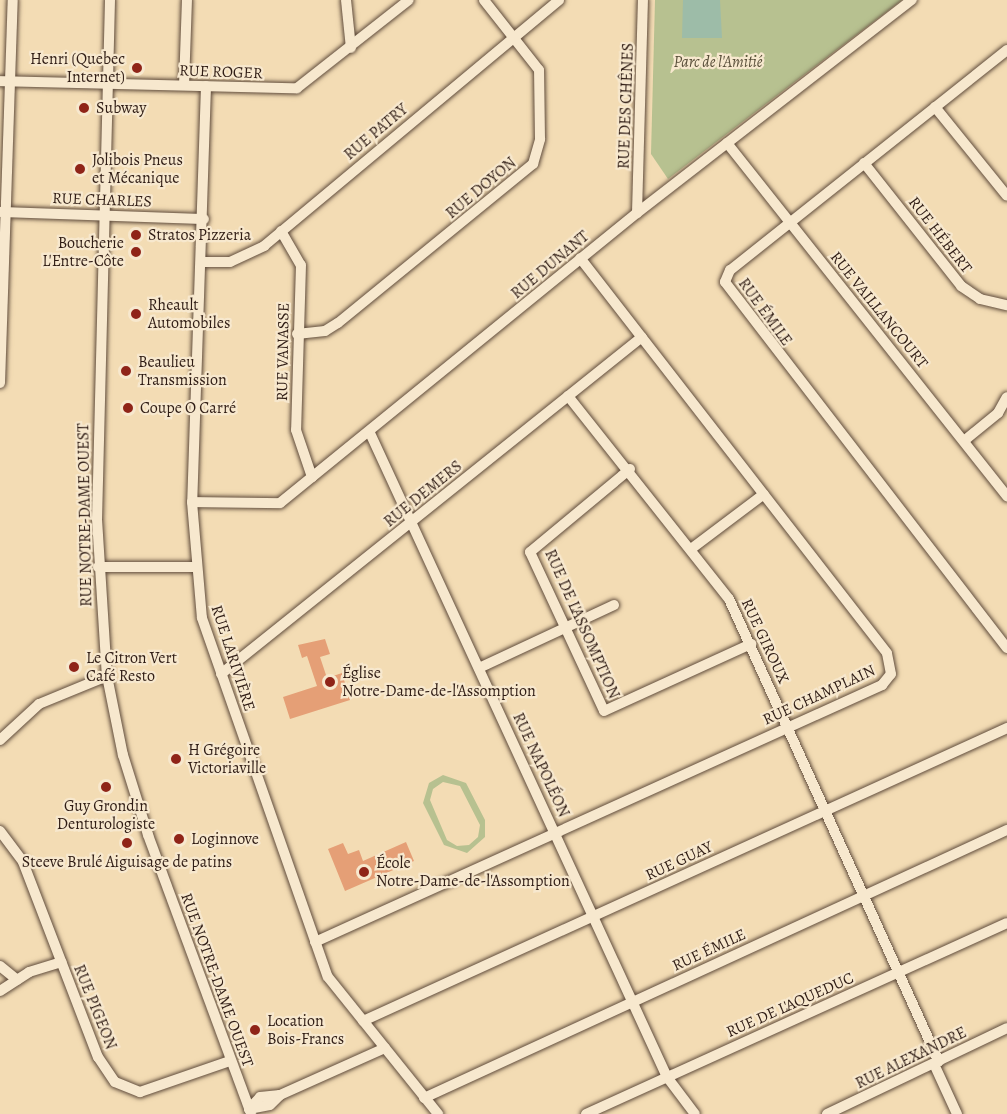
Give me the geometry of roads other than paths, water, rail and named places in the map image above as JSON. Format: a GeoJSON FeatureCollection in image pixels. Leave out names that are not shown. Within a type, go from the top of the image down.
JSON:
{"type":"FeatureCollection","features":[{"type":"Feature","properties":{"kind":"street"},"geometry":{"type":"LineString","coordinates":[[0,383],[5,81],[13,0]]}},
{"type":"Feature","properties":{"kind":"street","name":"RUE NOTRE-DAME OUEST"},"geometry":{"type":"LineString","coordinates":[[110,0],[106,214],[98,393],[98,567],[107,676],[142,818],[250,1111]]}},
{"type":"Feature","properties":{"kind":"street"},"geometry":{"type":"LineString","coordinates":[[184,86],[187,0]]}},
{"type":"Feature","properties":{"kind":"street"},"geometry":{"type":"LineString","coordinates":[[346,0],[351,48]]}},
{"type":"Feature","properties":{"kind":"street","name":"RUE ROGER"},"geometry":{"type":"LineString","coordinates":[[5,81],[297,88],[351,48],[409,0]]}},
{"type":"Feature","properties":{"kind":"street","name":"RUE DOYON"},"geometry":{"type":"LineString","coordinates":[[297,334],[325,331],[338,324],[533,164],[540,139],[542,79],[514,36],[484,0]]}},
{"type":"Feature","properties":{"kind":"street","name":"RUE PATRY"},"geometry":{"type":"LineString","coordinates":[[202,262],[230,262],[249,255],[282,231],[559,0]]}},
{"type":"Feature","properties":{"kind":"street","name":"RUE DES CHÊNES"},"geometry":{"type":"LineString","coordinates":[[637,213],[643,0]]}},
{"type":"Feature","properties":{"kind":"street","name":"RUE DUNANT"},"geometry":{"type":"LineString","coordinates":[[192,502],[272,506],[370,434],[580,258],[912,0]]}},
{"type":"Feature","properties":{"kind":"street","name":"RUE ÉMILE"},"geometry":{"type":"LineString","coordinates":[[1007,50],[730,270],[726,290],[1007,648]]}},
{"type":"Feature","properties":{"kind":"street","name":"RUE LARIVIÈRE"},"geometry":{"type":"LineString","coordinates":[[206,86],[204,219],[192,502],[195,567],[202,618],[328,977],[438,1114]]}},
{"type":"Feature","properties":{"kind":"street"},"geometry":{"type":"LineString","coordinates":[[935,107],[1007,196]]}},
{"type":"Feature","properties":{"kind":"street","name":"RUE VAILLANCOURT"},"geometry":{"type":"LineString","coordinates":[[727,143],[1007,496]]}},
{"type":"Feature","properties":{"kind":"street","name":"RUE HÉBERT"},"geometry":{"type":"LineString","coordinates":[[864,163],[961,286],[980,299],[1007,304]]}},
{"type":"Feature","properties":{"kind":"street","name":"RUE CHARLES"},"geometry":{"type":"LineString","coordinates":[[3,212],[204,219]]}},
{"type":"Feature","properties":{"kind":"street","name":"RUE VANASSE"},"geometry":{"type":"LineString","coordinates":[[282,231],[301,265],[297,334],[296,430],[312,477]]}},
{"type":"Feature","properties":{"kind":"street","name":"RUE CHAMPLAIN"},"geometry":{"type":"LineString","coordinates":[[315,942],[882,685],[892,663],[580,258]]}},
{"type":"Feature","properties":{"kind":"street","name":"RUE DEMERS"},"geometry":{"type":"LineString","coordinates":[[221,674],[642,337]]}},
{"type":"Feature","properties":{"kind":"street","name":"RUE GIROUX"},"geometry":{"type":"LineString","coordinates":[[568,396],[630,469],[729,599],[864,895],[957,1114]]}},
{"type":"Feature","properties":{"kind":"street"},"geometry":{"type":"LineString","coordinates":[[964,440],[998,413],[1007,397]]}},
{"type":"Feature","properties":{"kind":"street","name":"RUE NAPOLÉON"},"geometry":{"type":"LineString","coordinates":[[370,434],[634,1001],[667,1077],[695,1114]]}},
{"type":"Feature","properties":{"kind":"street","name":"RUE DE L'ASSOMPTION"},"geometry":{"type":"LineString","coordinates":[[630,469],[530,552],[604,711],[751,644]]}},
{"type":"Feature","properties":{"kind":"street"},"geometry":{"type":"LineString","coordinates":[[691,549],[764,494]]}},
{"type":"Feature","properties":{"kind":"street"},"geometry":{"type":"LineString","coordinates":[[98,567],[195,567]]}},
{"type":"Feature","properties":{"kind":"street"},"geometry":{"type":"LineString","coordinates":[[479,668],[614,605]]}},
{"type":"Feature","properties":{"kind":"street"},"geometry":{"type":"LineString","coordinates":[[0,740],[39,704],[107,676]]}},
{"type":"Feature","properties":{"kind":"street","name":"RUE GUAY"},"geometry":{"type":"LineString","coordinates":[[363,1022],[1007,728]]}},
{"type":"Feature","properties":{"kind":"street","name":"RUE ÉMILE"},"geometry":{"type":"LineString","coordinates":[[424,1098],[1007,830]]}},
{"type":"Feature","properties":{"kind":"street","name":"RUE PIGEON"},"geometry":{"type":"LineString","coordinates":[[0,831],[23,861],[98,1057],[122,1087],[140,1092],[230,1061]]}},
{"type":"Feature","properties":{"kind":"street","name":"RUE DE L'AQUEDUC"},"geometry":{"type":"LineString","coordinates":[[586,1114],[1007,923]]}},
{"type":"Feature","properties":{"kind":"street"},"geometry":{"type":"LineString","coordinates":[[0,991],[17,980],[62,962]]}},
{"type":"Feature","properties":{"kind":"street"},"geometry":{"type":"LineString","coordinates":[[0,966],[17,980]]}},
{"type":"Feature","properties":{"kind":"street","name":"RUE ALEXANDRE"},"geometry":{"type":"LineString","coordinates":[[827,1114],[1007,1028]]}},
{"type":"Feature","properties":{"kind":"street"},"geometry":{"type":"LineString","coordinates":[[250,1111],[264,1107],[280,1095],[385,1048]]}},
{"type":"Feature","properties":{"kind":"place","name":"Henri (Quebec Internet)"},"geometry":{"type":"Point","coordinates":[137,68]}},
{"type":"Feature","properties":{"kind":"place","name":"Subway"},"geometry":{"type":"Point","coordinates":[84,108]}},
{"type":"Feature","properties":{"kind":"place","name":"Jolibois Pneus et Mécanique"},"geometry":{"type":"Point","coordinates":[80,169]}},
{"type":"Feature","properties":{"kind":"place","name":"Stratos Pizzeria"},"geometry":{"type":"Point","coordinates":[136,235]}},
{"type":"Feature","properties":{"kind":"place","name":"Boucherie L'Entre-Côte"},"geometry":{"type":"Point","coordinates":[136,252]}},
{"type":"Feature","properties":{"kind":"place","name":"Rheault Automobiles"},"geometry":{"type":"Point","coordinates":[136,314]}},
{"type":"Feature","properties":{"kind":"place","name":"Beaulieu Transmission"},"geometry":{"type":"Point","coordinates":[126,371]}},
{"type":"Feature","properties":{"kind":"place","name":"Coupe O Carré"},"geometry":{"type":"Point","coordinates":[128,408]}},
{"type":"Feature","properties":{"kind":"place","name":"Le Citron Vert Café Resto"},"geometry":{"type":"Point","coordinates":[74,667]}},
{"type":"Feature","properties":{"kind":"place","name":"Église Notre-Dame-de-l'Assomption"},"geometry":{"type":"Point","coordinates":[330,682]}},
{"type":"Feature","properties":{"kind":"place","name":"H Grégoire Victoriaville"},"geometry":{"type":"Point","coordinates":[176,759]}},
{"type":"Feature","properties":{"kind":"place","name":"Guy Grondin Denturologiste"},"geometry":{"type":"Point","coordinates":[106,787]}},
{"type":"Feature","properties":{"kind":"place","name":"Loginnove"},"geometry":{"type":"Point","coordinates":[179,839]}},
{"type":"Feature","properties":{"kind":"place","name":"Steeve Brulé Aiguisage de patins"},"geometry":{"type":"Point","coordinates":[127,843]}},
{"type":"Feature","properties":{"kind":"place","name":"École Notre-Dame-de-l'Assomption"},"geometry":{"type":"Point","coordinates":[364,872]}},
{"type":"Feature","properties":{"kind":"place","name":"Location Bois-Francs"},"geometry":{"type":"Point","coordinates":[255,1030]}},
{"type":"Feature","properties":{"kind":"park label","name":"Parc de l'Amitié"},"geometry":{"type":"Point","coordinates":[718,62]}}]}
